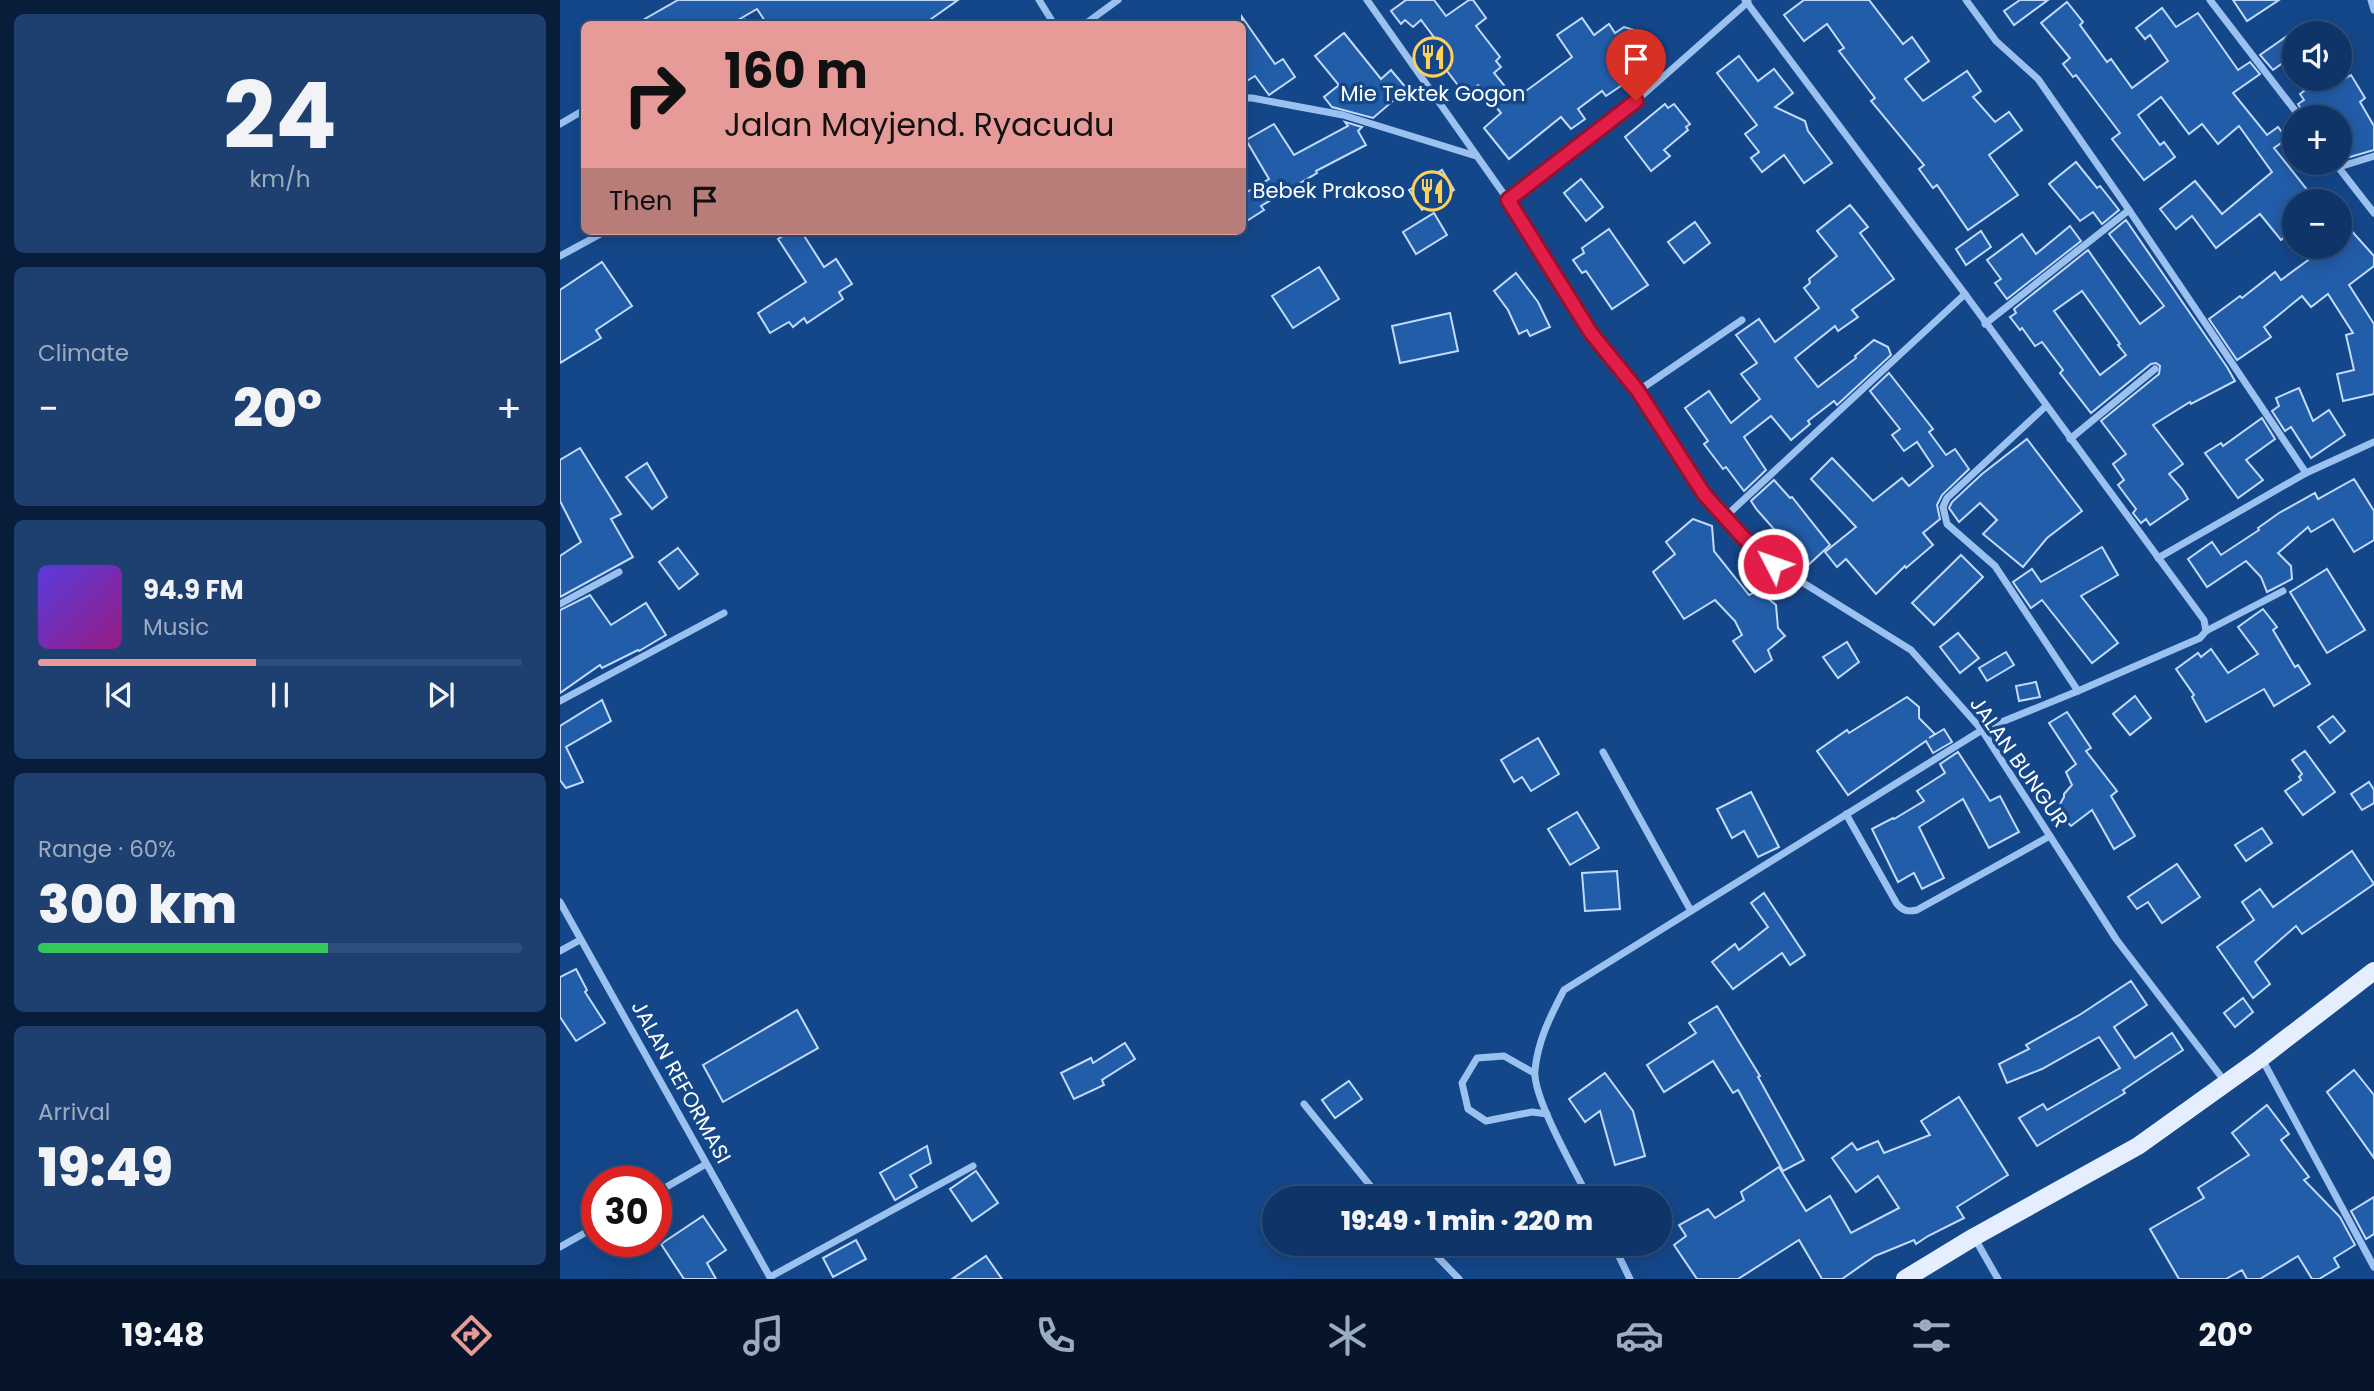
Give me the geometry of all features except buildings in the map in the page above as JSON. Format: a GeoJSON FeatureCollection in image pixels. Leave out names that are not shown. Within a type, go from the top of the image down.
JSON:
{"type":"FeatureCollection","features":[{"type":"Feature","properties":{"kind":"main road"},"geometry":{"type":"LineString","coordinates":[[1905,1279],[1974,1237],[2138,1146],[2261,1058],[2374,971]]}},
{"type":"Feature","properties":{"kind":"street"},"geometry":{"type":"LineString","coordinates":[[1039,0],[1049,21]]}},
{"type":"Feature","properties":{"kind":"street"},"geometry":{"type":"LineString","coordinates":[[1089,21],[1118,0]]}},
{"type":"Feature","properties":{"kind":"street","name":"JALAN BUNGUR"},"geometry":{"type":"LineString","coordinates":[[1367,0],[1508,200],[1591,333],[1638,391],[1704,494],[1742,536],[1773,564],[1912,650],[1982,730],[2116,939],[2227,1083]]}},
{"type":"Feature","properties":{"kind":"street"},"geometry":{"type":"LineString","coordinates":[[1966,0],[1996,41],[2038,79],[2306,473]]}},
{"type":"Feature","properties":{"kind":"street"},"geometry":{"type":"LineString","coordinates":[[2210,0],[2292,105]]}},
{"type":"Feature","properties":{"kind":"street"},"geometry":{"type":"LineString","coordinates":[[2371,0],[2374,10]]}},
{"type":"Feature","properties":{"kind":"street"},"geometry":{"type":"LineString","coordinates":[[1508,200],[1636,101],[1747,1],[2204,620],[2206,631]]}},
{"type":"Feature","properties":{"kind":"street"},"geometry":{"type":"LineString","coordinates":[[1246,99],[1343,115],[1477,156]]}},
{"type":"Feature","properties":{"kind":"street"},"geometry":{"type":"LineString","coordinates":[[560,124],[581,112]]}},
{"type":"Feature","properties":{"kind":"street"},"geometry":{"type":"LineString","coordinates":[[2352,161],[2374,156]]}},
{"type":"Feature","properties":{"kind":"street"},"geometry":{"type":"LineString","coordinates":[[2345,175],[2374,213]]}},
{"type":"Feature","properties":{"kind":"street"},"geometry":{"type":"LineString","coordinates":[[1985,324],[2129,210]]}},
{"type":"Feature","properties":{"kind":"street"},"geometry":{"type":"LineString","coordinates":[[560,256],[599,235]]}},
{"type":"Feature","properties":{"kind":"street"},"geometry":{"type":"LineString","coordinates":[[1724,517],[1965,294]]}},
{"type":"Feature","properties":{"kind":"street"},"geometry":{"type":"LineString","coordinates":[[1638,391],[1742,320]]}},
{"type":"Feature","properties":{"kind":"street"},"geometry":{"type":"LineString","coordinates":[[2070,439],[2155,369]]}},
{"type":"Feature","properties":{"kind":"street"},"geometry":{"type":"LineString","coordinates":[[2046,406],[1947,498],[1943,507],[1951,529],[1994,566],[2078,691]]}},
{"type":"Feature","properties":{"kind":"street"},"geometry":{"type":"LineString","coordinates":[[2158,558],[2306,473],[2374,442]]}},
{"type":"Feature","properties":{"kind":"street"},"geometry":{"type":"LineString","coordinates":[[560,604],[619,572]]}},
{"type":"Feature","properties":{"kind":"street"},"geometry":{"type":"LineString","coordinates":[[1583,1186],[1547,1114],[1534,1073],[1544,1028],[1564,990],[1982,730],[2200,638],[2206,631],[2283,591]]}},
{"type":"Feature","properties":{"kind":"street"},"geometry":{"type":"LineString","coordinates":[[560,701],[724,613]]}},
{"type":"Feature","properties":{"kind":"street"},"geometry":{"type":"LineString","coordinates":[[1603,752],[1691,911]]}},
{"type":"Feature","properties":{"kind":"street"},"geometry":{"type":"LineString","coordinates":[[1846,814],[1897,904],[1902,910],[1909,912],[2050,836]]}},
{"type":"Feature","properties":{"kind":"street","name":"JALAN REFORMASI"},"geometry":{"type":"LineString","coordinates":[[560,902],[771,1278]]}},
{"type":"Feature","properties":{"kind":"street"},"geometry":{"type":"LineString","coordinates":[[560,951],[580,940]]}},
{"type":"Feature","properties":{"kind":"street"},"geometry":{"type":"LineString","coordinates":[[1534,1073],[1504,1056],[1477,1058],[1462,1083],[1468,1109],[1486,1121],[1532,1112],[1547,1114]]}},
{"type":"Feature","properties":{"kind":"street"},"geometry":{"type":"LineString","coordinates":[[2261,1058],[2374,1267]]}},
{"type":"Feature","properties":{"kind":"street"},"geometry":{"type":"LineString","coordinates":[[1304,1104],[1370,1186]]}},
{"type":"Feature","properties":{"kind":"street"},"geometry":{"type":"LineString","coordinates":[[672,1183],[706,1164]]}},
{"type":"Feature","properties":{"kind":"street"},"geometry":{"type":"LineString","coordinates":[[771,1278],[973,1166]]}},
{"type":"Feature","properties":{"kind":"street"},"geometry":{"type":"LineString","coordinates":[[560,1247],[581,1235]]}},
{"type":"Feature","properties":{"kind":"street"},"geometry":{"type":"LineString","coordinates":[[1974,1237],[1998,1279]]}},
{"type":"Feature","properties":{"kind":"street"},"geometry":{"type":"LineString","coordinates":[[1437,1256],[1459,1279]]}},
{"type":"Feature","properties":{"kind":"street"},"geometry":{"type":"LineString","coordinates":[[1619,1256],[1630,1279]]}},
{"type":"Feature","properties":{"kind":"place","name":"Mie Tektek Gogon"},"geometry":{"type":"Point","coordinates":[1433,57]}},
{"type":"Feature","properties":{"kind":"place","name":"Bebek Prakoso"},"geometry":{"type":"Point","coordinates":[1432,191]}},
{"type":"Feature","properties":{"kind":"route"},"geometry":{"type":"LineString","coordinates":[[1636,101],[1508,200],[1591,333],[1638,391],[1704,494],[1742,536],[1773,564]]}}]}
